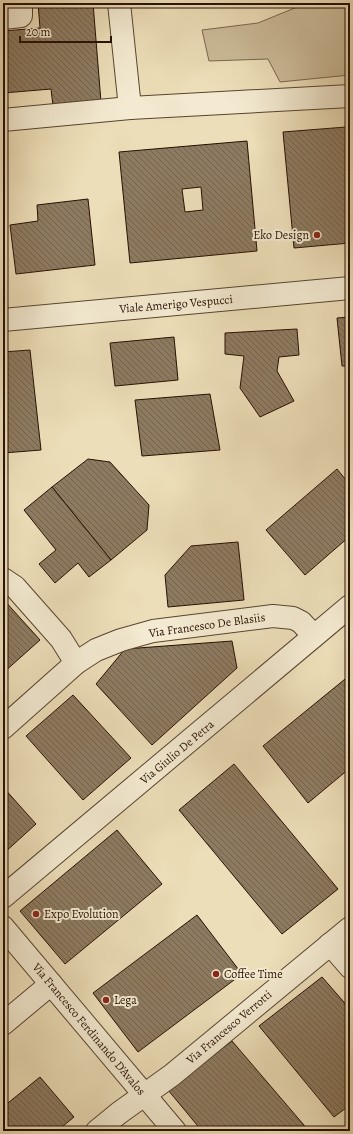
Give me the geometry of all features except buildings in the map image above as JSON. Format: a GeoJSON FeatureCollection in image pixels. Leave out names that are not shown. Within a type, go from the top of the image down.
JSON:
{"type":"FeatureCollection","features":[{"type":"Feature","properties":{"kind":"street"},"geometry":{"type":"LineString","coordinates":[[3,18],[21,16],[20,3]]}},
{"type":"Feature","properties":{"kind":"street"},"geometry":{"type":"LineString","coordinates":[[119,3],[130,108]]}},
{"type":"Feature","properties":{"kind":"street"},"geometry":{"type":"LineString","coordinates":[[3,120],[130,108],[350,96]]}},
{"type":"Feature","properties":{"kind":"street","name":"Viale Amerigo Vespucci"},"geometry":{"type":"LineString","coordinates":[[3,320],[350,288]]}},
{"type":"Feature","properties":{"kind":"street"},"geometry":{"type":"LineString","coordinates":[[3,578],[15,587],[61,639],[76,663]]}},
{"type":"Feature","properties":{"kind":"street","name":"Via Giulio De Petra"},"geometry":{"type":"LineString","coordinates":[[3,897],[350,606]]}},
{"type":"Feature","properties":{"kind":"street","name":"Via Francesco De Blasiis"},"geometry":{"type":"LineString","coordinates":[[3,728],[76,663],[96,650],[121,640],[153,631],[273,616],[293,618],[301,622],[314,636]]}},
{"type":"Feature","properties":{"kind":"street","name":"Via Francesco Ferdinando D'Avalos"},"geometry":{"type":"LineString","coordinates":[[3,927],[175,1131]]}},
{"type":"Feature","properties":{"kind":"street","name":"Via Francesco Verrotti"},"geometry":{"type":"LineString","coordinates":[[97,1131],[144,1094],[172,1075],[350,928]]}},
{"type":"Feature","properties":{"kind":"street"},"geometry":{"type":"LineString","coordinates":[[330,944],[350,967]]}},
{"type":"Feature","properties":{"kind":"street"},"geometry":{"type":"LineString","coordinates":[[3,1024],[51,984]]}},
{"type":"Feature","properties":{"kind":"shaded area"},"geometry":{"type":"Polygon","coordinates":[[[307,3],[350,3],[350,75],[280,82],[268,59],[209,61],[202,30],[258,23],[307,3]]]}},
{"type":"Feature","properties":{"kind":"place","name":"Eko Design"},"geometry":{"type":"Point","coordinates":[317,235]}},
{"type":"Feature","properties":{"kind":"place","name":"Expo Evolution"},"geometry":{"type":"Point","coordinates":[36,914]}},
{"type":"Feature","properties":{"kind":"place","name":"Coffee Time"},"geometry":{"type":"Point","coordinates":[216,974]}},
{"type":"Feature","properties":{"kind":"place","name":"Lega"},"geometry":{"type":"Point","coordinates":[106,1000]}}]}
